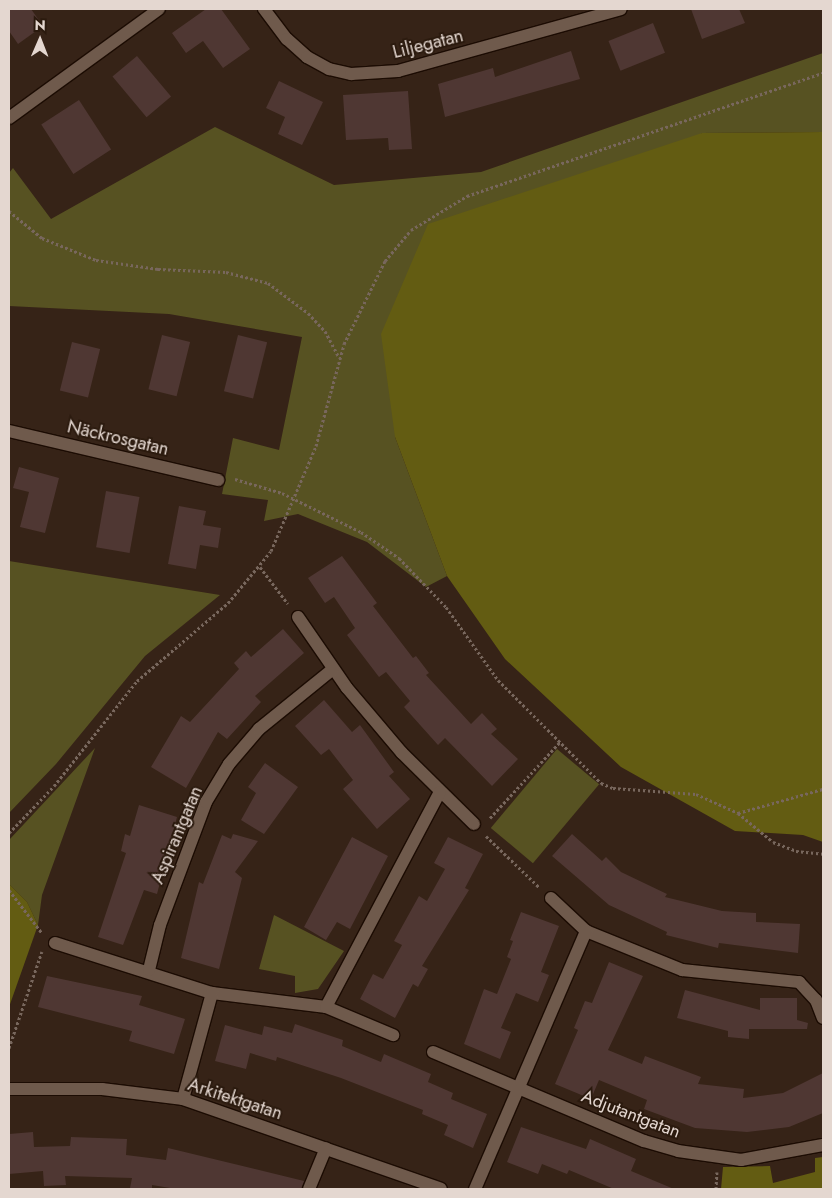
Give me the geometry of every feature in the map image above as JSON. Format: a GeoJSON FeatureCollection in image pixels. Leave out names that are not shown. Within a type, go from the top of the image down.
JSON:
{"type":"FeatureCollection","features":[{"type":"Feature","properties":{"kind":"street"},"geometry":{"type":"LineString","coordinates":[[9,118],[159,9]]}},
{"type":"Feature","properties":{"kind":"street","name":"Liljegatan"},"geometry":{"type":"LineString","coordinates":[[264,9],[287,39],[307,57],[329,70],[351,74],[398,71],[621,9]]}},
{"type":"Feature","properties":{"kind":"street","name":"Näckrosgatan"},"geometry":{"type":"LineString","coordinates":[[9,431],[218,480]]}},
{"type":"Feature","properties":{"kind":"street"},"geometry":{"type":"LineString","coordinates":[[298,617],[333,669],[402,753],[477,827]]}},
{"type":"Feature","properties":{"kind":"street","name":"Aspirantgatan"},"geometry":{"type":"LineString","coordinates":[[149,970],[190,839],[211,794],[259,730],[333,669]]}},
{"type":"Feature","properties":{"kind":"street"},"geometry":{"type":"LineString","coordinates":[[326,1007],[440,792]]}},
{"type":"Feature","properties":{"kind":"street"},"geometry":{"type":"LineString","coordinates":[[551,898],[586,931],[682,970],[799,982],[813,996],[823,1018]]}},
{"type":"Feature","properties":{"kind":"street"},"geometry":{"type":"LineString","coordinates":[[475,1189],[520,1088],[546,1017],[586,931]]}},
{"type":"Feature","properties":{"kind":"street"},"geometry":{"type":"LineString","coordinates":[[51,941],[149,970],[212,993],[326,1007],[392,1035]]}},
{"type":"Feature","properties":{"kind":"street"},"geometry":{"type":"LineString","coordinates":[[183,1099],[212,993]]}},
{"type":"Feature","properties":{"kind":"street"},"geometry":{"type":"LineString","coordinates":[[433,1052],[520,1088]]}},
{"type":"Feature","properties":{"kind":"street","name":"Adjutantgatan"},"geometry":{"type":"LineString","coordinates":[[520,1088],[644,1141],[678,1151],[741,1160],[823,1145]]}},
{"type":"Feature","properties":{"kind":"street","name":"Arkitektgatan"},"geometry":{"type":"LineString","coordinates":[[9,1089],[102,1089],[183,1099],[441,1189]]}},
{"type":"Feature","properties":{"kind":"street"},"geometry":{"type":"LineString","coordinates":[[309,1189],[326,1148]]}},
{"type":"Feature","properties":{"kind":"path"},"geometry":{"type":"LineString","coordinates":[[9,833],[54,786],[137,681],[228,603],[260,567],[294,500],[324,422],[339,357],[384,261],[411,230],[446,205],[823,73]]}},
{"type":"Feature","properties":{"kind":"path"},"geometry":{"type":"LineString","coordinates":[[9,210],[42,238],[96,260],[158,269],[226,272],[268,283],[308,313],[325,331],[339,357]]}},
{"type":"Feature","properties":{"kind":"path"},"geometry":{"type":"LineString","coordinates":[[218,480],[230,477],[268,487],[361,532],[416,573],[446,607],[498,680],[596,779],[613,788],[696,794],[738,812],[773,842],[796,851],[823,854]]}},
{"type":"Feature","properties":{"kind":"path"},"geometry":{"type":"LineString","coordinates":[[260,567],[298,617]]}},
{"type":"Feature","properties":{"kind":"path"},"geometry":{"type":"LineString","coordinates":[[551,898],[477,827],[560,742]]}},
{"type":"Feature","properties":{"kind":"path"},"geometry":{"type":"LineString","coordinates":[[738,812],[823,789]]}},
{"type":"Feature","properties":{"kind":"path"},"geometry":{"type":"LineString","coordinates":[[9,890],[51,941],[9,1048]]}},
{"type":"Feature","properties":{"kind":"shaded area"},"geometry":{"type":"Polygon","coordinates":[[[823,53],[823,132],[702,133],[395,437],[447,576],[426,587],[367,542],[298,514],[264,521],[268,500],[222,494],[233,438],[279,450],[302,337],[169,314],[9,306],[9,173],[13,168],[51,219],[215,127],[334,185],[481,172],[823,53]]]}},
{"type":"Feature","properties":{"kind":"shaded area"},"geometry":{"type":"Polygon","coordinates":[[[823,132],[823,842],[803,835],[735,831],[621,767],[505,659],[447,576],[395,437],[381,334],[428,224],[702,133],[823,132]]]}},
{"type":"Feature","properties":{"kind":"shaded area"},"geometry":{"type":"Polygon","coordinates":[[[9,561],[220,595],[145,656],[56,764],[9,813],[9,561]]]}},
{"type":"Feature","properties":{"kind":"shaded area"},"geometry":{"type":"Polygon","coordinates":[[[95,748],[42,895],[38,925],[27,902],[9,884],[9,840],[95,748]]]}},
{"type":"Feature","properties":{"kind":"shaded area"},"geometry":{"type":"Polygon","coordinates":[[[557,749],[599,784],[533,863],[491,828],[557,749]]]}},
{"type":"Feature","properties":{"kind":"shaded area"},"geometry":{"type":"Polygon","coordinates":[[[9,884],[27,902],[38,925],[9,1007],[9,884]]]}},
{"type":"Feature","properties":{"kind":"shaded area"},"geometry":{"type":"Polygon","coordinates":[[[274,915],[344,951],[318,989],[295,993],[295,976],[259,969],[274,915]]]}},
{"type":"Feature","properties":{"kind":"shaded area"},"geometry":{"type":"Polygon","coordinates":[[[823,1157],[823,1189],[721,1189],[723,1167],[770,1166],[773,1183],[815,1172],[815,1158],[823,1157]]]}},
{"type":"Feature","properties":{"kind":"building"},"geometry":{"type":"Polygon","coordinates":[[[9,9],[31,9],[43,26],[18,44],[9,31],[9,9]]]}},
{"type":"Feature","properties":{"kind":"building"},"geometry":{"type":"Polygon","coordinates":[[[206,9],[221,9],[250,49],[223,68],[203,41],[186,53],[172,33],[206,9]]]}},
{"type":"Feature","properties":{"kind":"building"},"geometry":{"type":"Polygon","coordinates":[[[691,9],[739,9],[745,23],[702,39],[691,9]]]}},
{"type":"Feature","properties":{"kind":"building"},"geometry":{"type":"Polygon","coordinates":[[[653,23],[665,53],[620,71],[608,41],[653,23]]]}},
{"type":"Feature","properties":{"kind":"building"},"geometry":{"type":"Polygon","coordinates":[[[571,51],[580,79],[445,117],[438,84],[493,68],[495,77],[571,51]]]}},
{"type":"Feature","properties":{"kind":"building"},"geometry":{"type":"Polygon","coordinates":[[[137,56],[171,97],[147,117],[112,77],[137,56]]]}},
{"type":"Feature","properties":{"kind":"building"},"geometry":{"type":"Polygon","coordinates":[[[279,81],[323,102],[302,145],[278,134],[285,117],[266,108],[279,81]]]}},
{"type":"Feature","properties":{"kind":"building"},"geometry":{"type":"Polygon","coordinates":[[[408,91],[412,149],[389,150],[388,138],[346,140],[343,95],[408,91]]]}},
{"type":"Feature","properties":{"kind":"building"},"geometry":{"type":"Polygon","coordinates":[[[79,100],[111,149],[73,174],[41,125],[79,100]]]}},
{"type":"Feature","properties":{"kind":"building"},"geometry":{"type":"Polygon","coordinates":[[[162,335],[190,342],[177,396],[148,389],[162,335]]]}},
{"type":"Feature","properties":{"kind":"building"},"geometry":{"type":"Polygon","coordinates":[[[238,335],[267,342],[253,399],[224,391],[238,335]]]}},
{"type":"Feature","properties":{"kind":"building"},"geometry":{"type":"Polygon","coordinates":[[[72,342],[100,349],[88,398],[60,391],[72,342]]]}},
{"type":"Feature","properties":{"kind":"building"},"geometry":{"type":"Polygon","coordinates":[[[19,467],[59,478],[45,533],[20,527],[29,492],[13,488],[19,467]]]}},
{"type":"Feature","properties":{"kind":"building"},"geometry":{"type":"Polygon","coordinates":[[[106,491],[139,497],[130,553],[96,547],[106,491]]]}},
{"type":"Feature","properties":{"kind":"building"},"geometry":{"type":"Polygon","coordinates":[[[179,506],[206,511],[203,525],[221,528],[218,548],[200,545],[196,569],[168,564],[179,506]]]}},
{"type":"Feature","properties":{"kind":"building"},"geometry":{"type":"Polygon","coordinates":[[[342,556],[377,603],[373,606],[413,658],[416,656],[429,673],[426,675],[471,724],[482,713],[497,729],[491,734],[518,759],[492,786],[445,738],[438,745],[404,707],[410,701],[386,672],[379,677],[347,635],[355,628],[334,597],[325,603],[308,578],[342,556]]]}},
{"type":"Feature","properties":{"kind":"building"},"geometry":{"type":"Polygon","coordinates":[[[283,629],[304,653],[255,696],[261,702],[227,739],[218,732],[186,788],[151,767],[181,716],[190,722],[239,669],[234,663],[246,651],[251,657],[283,629]]]}},
{"type":"Feature","properties":{"kind":"building"},"geometry":{"type":"Polygon","coordinates":[[[324,700],[352,732],[360,725],[394,772],[389,776],[410,799],[377,829],[343,789],[353,780],[329,749],[321,755],[295,726],[324,700]]]}},
{"type":"Feature","properties":{"kind":"building"},"geometry":{"type":"Polygon","coordinates":[[[265,763],[298,787],[264,834],[241,820],[256,793],[248,787],[265,763]]]}},
{"type":"Feature","properties":{"kind":"building"},"geometry":{"type":"Polygon","coordinates":[[[139,805],[177,817],[157,894],[144,890],[123,945],[98,937],[126,853],[121,851],[125,834],[130,836],[139,805]]]}},
{"type":"Feature","properties":{"kind":"building"},"geometry":{"type":"Polygon","coordinates":[[[233,834],[258,841],[235,872],[242,878],[219,969],[181,958],[199,882],[203,884],[222,835],[231,839],[233,834]]]}},
{"type":"Feature","properties":{"kind":"building"},"geometry":{"type":"Polygon","coordinates":[[[572,834],[602,861],[606,857],[621,872],[667,894],[665,897],[722,911],[756,913],[756,922],[800,924],[798,953],[719,943],[718,948],[666,935],[667,932],[609,905],[552,856],[572,834]]]}},
{"type":"Feature","properties":{"kind":"building"},"geometry":{"type":"Polygon","coordinates":[[[352,837],[388,856],[350,929],[337,922],[326,940],[304,927],[352,837]]]}},
{"type":"Feature","properties":{"kind":"building"},"geometry":{"type":"Polygon","coordinates":[[[448,837],[483,854],[465,888],[469,890],[422,966],[428,969],[418,987],[413,984],[395,1018],[360,999],[373,974],[383,979],[402,945],[394,941],[419,896],[427,901],[445,869],[434,863],[448,837]]]}},
{"type":"Feature","properties":{"kind":"building"},"geometry":{"type":"Polygon","coordinates":[[[521,912],[559,926],[541,972],[549,975],[538,1002],[516,993],[501,1028],[511,1032],[500,1059],[464,1044],[484,989],[497,994],[511,959],[507,957],[513,941],[510,940],[521,912]]]}},
{"type":"Feature","properties":{"kind":"building"},"geometry":{"type":"Polygon","coordinates":[[[609,962],[643,976],[608,1050],[642,1064],[645,1056],[701,1077],[698,1084],[744,1089],[743,1098],[783,1093],[823,1073],[823,1113],[789,1127],[747,1132],[695,1128],[644,1109],[647,1100],[599,1080],[591,1099],[555,1084],[578,1030],[574,1028],[585,1001],[592,1003],[609,962]]]}},
{"type":"Feature","properties":{"kind":"building"},"geometry":{"type":"Polygon","coordinates":[[[47,976],[142,996],[139,1005],[185,1019],[174,1054],[129,1041],[132,1031],[38,1007],[47,976]]]}},
{"type":"Feature","properties":{"kind":"building"},"geometry":{"type":"Polygon","coordinates":[[[685,990],[760,1010],[760,998],[797,998],[797,1020],[808,1023],[807,1029],[749,1029],[749,1039],[728,1037],[728,1031],[677,1018],[685,990]]]}},
{"type":"Feature","properties":{"kind":"building"},"geometry":{"type":"Polygon","coordinates":[[[295,1024],[343,1040],[342,1046],[381,1062],[384,1054],[431,1074],[428,1082],[453,1093],[451,1099],[487,1114],[473,1148],[444,1135],[448,1125],[422,1114],[423,1110],[341,1078],[277,1057],[276,1061],[250,1053],[246,1069],[215,1061],[225,1025],[262,1035],[264,1026],[292,1033],[295,1024]]]}},
{"type":"Feature","properties":{"kind":"building"},"geometry":{"type":"Polygon","coordinates":[[[521,1127],[586,1149],[590,1139],[636,1159],[631,1171],[674,1189],[614,1189],[569,1170],[567,1174],[542,1164],[538,1174],[507,1162],[521,1127]]]}},
{"type":"Feature","properties":{"kind":"building"},"geometry":{"type":"Polygon","coordinates":[[[33,1132],[34,1147],[70,1146],[71,1137],[127,1139],[126,1155],[166,1160],[168,1148],[304,1181],[301,1189],[176,1189],[152,1185],[152,1189],[144,1189],[130,1188],[132,1178],[65,1176],[66,1185],[44,1186],[43,1171],[9,1174],[9,1134],[33,1132]]]}}]}
